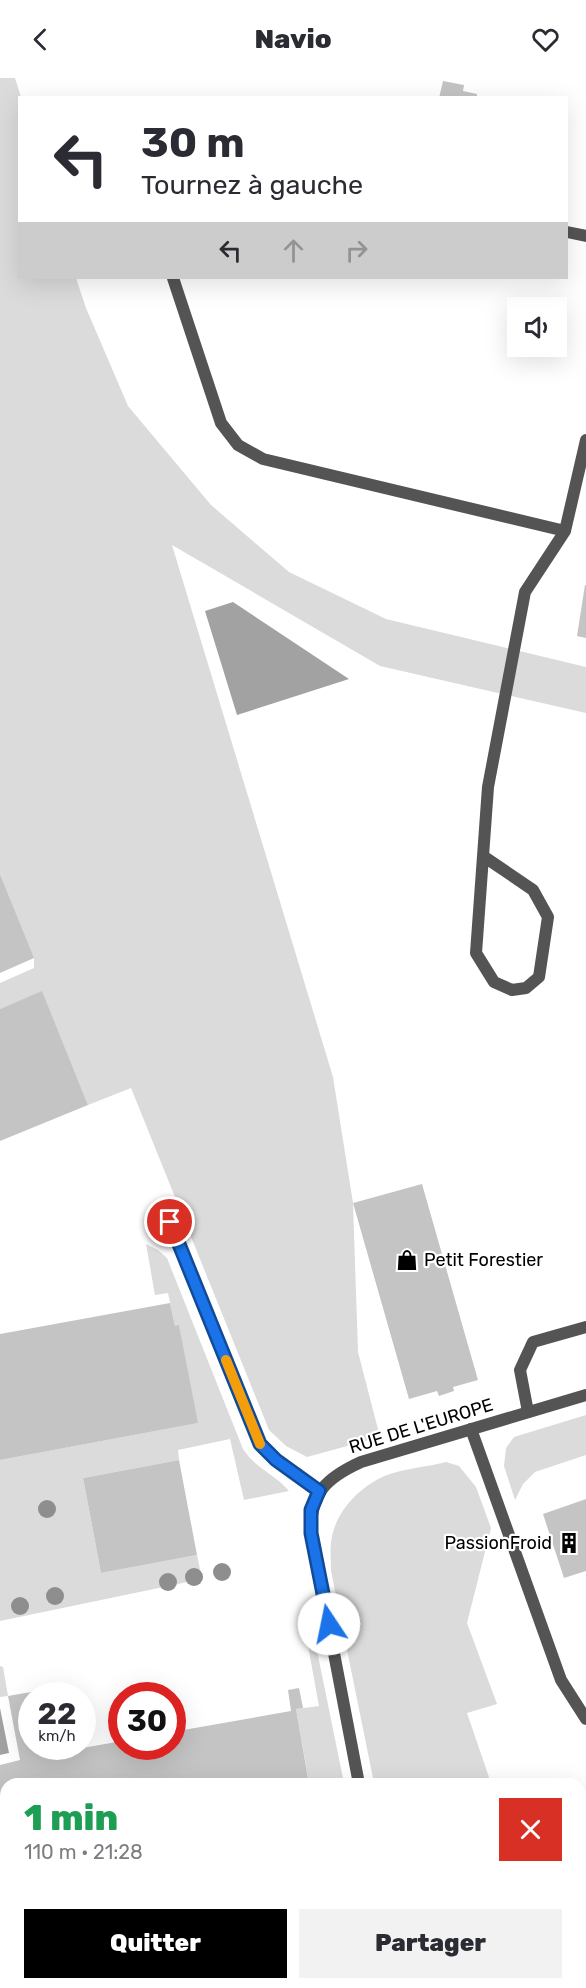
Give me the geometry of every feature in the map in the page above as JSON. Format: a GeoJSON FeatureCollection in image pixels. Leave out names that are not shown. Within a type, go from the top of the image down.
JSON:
{"type":"FeatureCollection","features":[{"type":"Feature","properties":{"kind":"street"},"geometry":{"type":"LineString","coordinates":[[568,232],[586,236]]}},
{"type":"Feature","properties":{"kind":"street"},"geometry":{"type":"LineString","coordinates":[[172,279],[221,423],[238,445],[263,459],[565,531]]}},
{"type":"Feature","properties":{"kind":"street"},"geometry":{"type":"LineString","coordinates":[[483,856],[533,890],[548,917],[539,977],[526,988],[512,990],[494,982],[476,953],[483,856],[488,787],[525,592],[565,531],[586,440]]}},
{"type":"Feature","properties":{"kind":"street"},"geometry":{"type":"LineString","coordinates":[[151,1223],[170,1222],[260,1444],[276,1460],[319,1491],[311,1510],[311,1533],[358,1778]]}},
{"type":"Feature","properties":{"kind":"street"},"geometry":{"type":"LineString","coordinates":[[528,1412],[520,1370],[532,1342],[586,1327]]}},
{"type":"Feature","properties":{"kind":"street","name":"RUE DE L'EUROPE"},"geometry":{"type":"LineString","coordinates":[[319,1491],[339,1473],[361,1462],[586,1395]]}},
{"type":"Feature","properties":{"kind":"street"},"geometry":{"type":"LineString","coordinates":[[471,1429],[561,1680],[586,1719]]}},
{"type":"Feature","properties":{"kind":"shaded area"},"geometry":{"type":"Polygon","coordinates":[[[0,78],[15,78],[21,96],[18,96],[18,279],[76,279],[86,308],[128,406],[211,505],[289,572],[386,619],[586,667],[586,713],[380,666],[172,545],[333,1077],[353,1203],[358,1352],[380,1437],[307,1457],[286,1446],[269,1430],[131,1088],[88,1105],[42,992],[0,1009],[0,983],[34,968],[34,959],[0,874],[0,78]]]}},
{"type":"Feature","properties":{"kind":"shaded area"},"geometry":{"type":"Polygon","coordinates":[[[233,602],[349,679],[237,715],[205,611],[233,602]]]}},
{"type":"Feature","properties":{"kind":"shaded area"},"geometry":{"type":"Polygon","coordinates":[[[146,1244],[167,1258],[243,1449],[254,1462],[289,1491],[244,1500],[230,1439],[178,1450],[179,1460],[83,1478],[101,1573],[197,1555],[202,1579],[0,1621],[0,1460],[197,1423],[179,1326],[175,1326],[168,1293],[155,1295],[146,1244]]]}},
{"type":"Feature","properties":{"kind":"shaded area"},"geometry":{"type":"Polygon","coordinates":[[[586,1415],[586,1455],[535,1472],[523,1484],[515,1500],[504,1466],[506,1448],[514,1437],[586,1415]]]}},
{"type":"Feature","properties":{"kind":"shaded area"},"geometry":{"type":"Polygon","coordinates":[[[446,1462],[459,1466],[476,1487],[491,1528],[467,1623],[497,1704],[467,1713],[489,1778],[373,1778],[331,1571],[331,1546],[337,1521],[350,1501],[377,1480],[402,1471],[446,1462]]]}},
{"type":"Feature","properties":{"kind":"shaded area"},"geometry":{"type":"Polygon","coordinates":[[[314,1636],[343,1778],[308,1778],[296,1709],[319,1706],[307,1640],[314,1636]]]}},
{"type":"Feature","properties":{"kind":"shaded area"},"geometry":{"type":"Polygon","coordinates":[[[0,1666],[3,1667],[8,1696],[0,1697],[0,1666]]]}},
{"type":"Feature","properties":{"kind":"shaded area"},"geometry":{"type":"Polygon","coordinates":[[[0,1708],[9,1753],[0,1755],[0,1708]]]}},
{"type":"Feature","properties":{"kind":"building"},"geometry":{"type":"Polygon","coordinates":[[[443,81],[464,85],[463,91],[477,94],[477,96],[439,96],[443,81]]]}},
{"type":"Feature","properties":{"kind":"building"},"geometry":{"type":"Polygon","coordinates":[[[586,585],[586,638],[577,636],[586,585]]]}},
{"type":"Feature","properties":{"kind":"building"},"geometry":{"type":"Polygon","coordinates":[[[0,874],[34,958],[0,973],[0,874]]]}},
{"type":"Feature","properties":{"kind":"building"},"geometry":{"type":"Polygon","coordinates":[[[42,991],[88,1105],[0,1141],[0,1009],[42,991]]]}},
{"type":"Feature","properties":{"kind":"building","name":"Petit Forestier"},"geometry":{"type":"Polygon","coordinates":[[[422,1184],[478,1380],[453,1387],[454,1391],[439,1396],[437,1391],[409,1399],[353,1203],[422,1184]]]}},
{"type":"Feature","properties":{"kind":"building"},"geometry":{"type":"Polygon","coordinates":[[[170,1303],[175,1326],[179,1325],[198,1423],[0,1460],[0,1334],[170,1303]]]}},
{"type":"Feature","properties":{"kind":"building"},"geometry":{"type":"Polygon","coordinates":[[[179,1460],[197,1555],[101,1573],[83,1478],[179,1460]]]}},
{"type":"Feature","properties":{"kind":"building","name":"PassionFroid"},"geometry":{"type":"Polygon","coordinates":[[[586,1499],[586,1571],[564,1578],[543,1514],[586,1499]]]}},
{"type":"Feature","properties":{"kind":"building"},"geometry":{"type":"Polygon","coordinates":[[[299,1688],[303,1708],[296,1709],[308,1778],[0,1778],[0,1765],[20,1760],[96,1760],[96,1746],[108,1743],[108,1760],[186,1760],[186,1730],[291,1711],[288,1690],[299,1688]]]}},
{"type":"Feature","properties":{"kind":"building"},"geometry":{"type":"Polygon","coordinates":[[[18,1694],[18,1749],[8,1696],[18,1694]]]}},
{"type":"Feature","properties":{"kind":"slow traffic"},"geometry":{"type":"LineString","coordinates":[[226,1360],[260,1444]]}},
{"type":"Feature","properties":{"kind":"place","name":"Petit Forestier"},"geometry":{"type":"Point","coordinates":[407,1260]}},
{"type":"Feature","properties":{"kind":"place","name":"PassionFroid"},"geometry":{"type":"Point","coordinates":[569,1543]}},
{"type":"Feature","properties":{"kind":"route"},"geometry":{"type":"LineString","coordinates":[[170,1222],[260,1444],[276,1460],[319,1491],[311,1510],[311,1533],[329,1624]]}}]}
